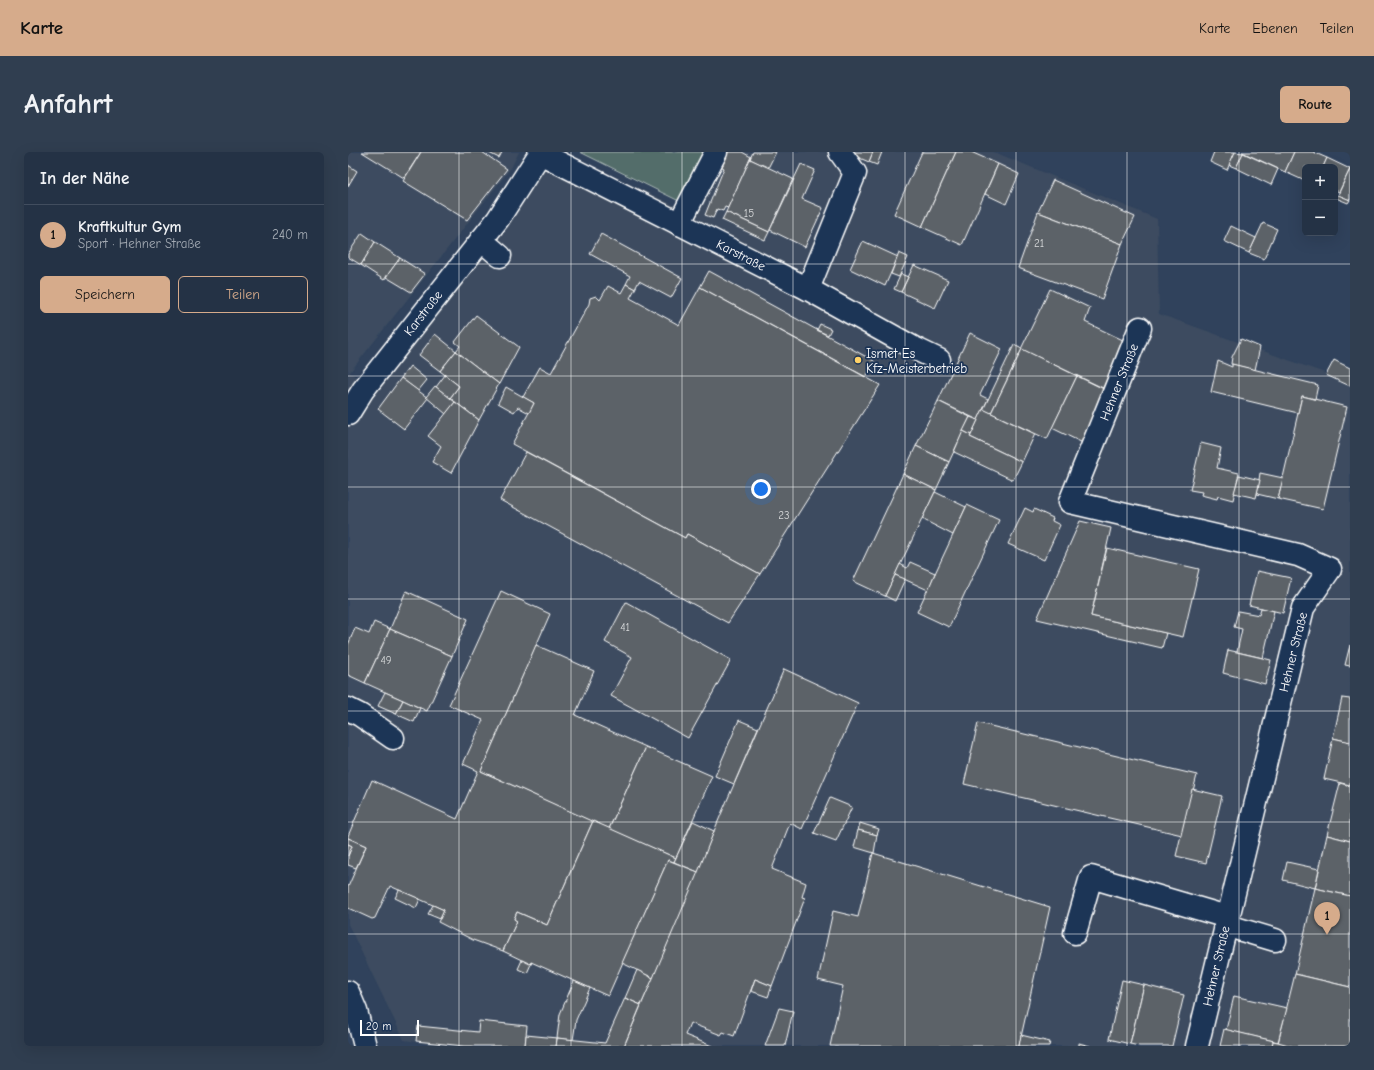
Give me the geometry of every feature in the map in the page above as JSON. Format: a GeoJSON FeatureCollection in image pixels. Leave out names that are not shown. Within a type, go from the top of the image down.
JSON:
{"type":"FeatureCollection","features":[{"type":"Feature","properties":{"kind":"street"},"geometry":{"type":"LineString","coordinates":[[679,224],[716,152]]}},
{"type":"Feature","properties":{"kind":"street"},"geometry":{"type":"LineString","coordinates":[[808,289],[855,173],[840,152]]}},
{"type":"Feature","properties":{"kind":"street","name":"Karstraße"},"geometry":{"type":"LineString","coordinates":[[348,414],[367,384],[481,240],[516,193],[540,153],[808,289],[914,348],[939,360]]}},
{"type":"Feature","properties":{"kind":"street"},"geometry":{"type":"LineString","coordinates":[[481,240],[500,256]]}},
{"type":"Feature","properties":{"kind":"street","name":"Hehner Straße"},"geometry":{"type":"LineString","coordinates":[[1140,328],[1070,502],[1298,555],[1330,569],[1303,608],[1226,921],[1197,1046]]}},
{"type":"Feature","properties":{"kind":"street"},"geometry":{"type":"LineString","coordinates":[[348,709],[360,715],[393,738]]}},
{"type":"Feature","properties":{"kind":"street"},"geometry":{"type":"LineString","coordinates":[[1075,933],[1091,877],[1226,921],[1275,940]]}},
{"type":"Feature","properties":{"kind":"street"},"geometry":{"type":"LineString","coordinates":[[348,992],[356,1011],[364,1046]]}},
{"type":"Feature","properties":{"kind":"shaded area"},"geometry":{"type":"Polygon","coordinates":[[[348,152],[519,152],[511,168],[350,372],[348,370],[348,152]]]}},
{"type":"Feature","properties":{"kind":"shaded area"},"geometry":{"type":"Polygon","coordinates":[[[542,152],[563,152],[682,209],[713,152],[994,152],[1157,219],[1159,314],[1350,382],[1350,1046],[442,1046],[404,1040],[348,924],[348,371],[365,384],[542,152]]]}},
{"type":"Feature","properties":{"kind":"green space"},"geometry":{"type":"Polygon","coordinates":[[[580,152],[705,152],[679,201],[580,152]]]}},
{"type":"Feature","properties":{"kind":"building"},"geometry":{"type":"Polygon","coordinates":[[[362,152],[421,152],[404,178],[362,152]]]}},
{"type":"Feature","properties":{"kind":"building"},"geometry":{"type":"Polygon","coordinates":[[[421,152],[482,152],[507,169],[467,220],[403,181],[421,152]]]}},
{"type":"Feature","properties":{"kind":"building"},"geometry":{"type":"Polygon","coordinates":[[[487,152],[502,152],[499,158],[487,152]]]}},
{"type":"Feature","properties":{"kind":"building"},"geometry":{"type":"Polygon","coordinates":[[[726,152],[742,152],[751,157],[728,208],[725,207],[723,211],[717,209],[713,218],[705,215],[724,168],[719,165],[726,152]]]}},
{"type":"Feature","properties":{"kind":"building"},"geometry":{"type":"Polygon","coordinates":[[[753,152],[776,152],[768,168],[750,159],[753,152]]]}},
{"type":"Feature","properties":{"kind":"building"},"geometry":{"type":"Polygon","coordinates":[[[851,152],[873,152],[869,162],[850,154],[851,152]]]}},
{"type":"Feature","properties":{"kind":"building"},"geometry":{"type":"Polygon","coordinates":[[[873,152],[882,152],[877,165],[869,162],[873,152]]]}},
{"type":"Feature","properties":{"kind":"building"},"geometry":{"type":"Polygon","coordinates":[[[922,152],[956,152],[922,227],[894,214],[922,152]]]}},
{"type":"Feature","properties":{"kind":"building"},"geometry":{"type":"Polygon","coordinates":[[[956,152],[971,152],[998,164],[962,245],[922,227],[956,152]]]}},
{"type":"Feature","properties":{"kind":"building"},"geometry":{"type":"Polygon","coordinates":[[[1214,152],[1235,152],[1227,170],[1210,162],[1214,152]]]}},
{"type":"Feature","properties":{"kind":"building"},"geometry":{"type":"Polygon","coordinates":[[[1235,152],[1243,153],[1236,168],[1229,165],[1235,152]]]}},
{"type":"Feature","properties":{"kind":"building"},"geometry":{"type":"Polygon","coordinates":[[[1242,152],[1294,152],[1285,172],[1242,152]]]}},
{"type":"Feature","properties":{"kind":"building"},"geometry":{"type":"Polygon","coordinates":[[[1294,152],[1313,152],[1327,158],[1324,164],[1302,164],[1302,180],[1285,172],[1294,152]]]}},
{"type":"Feature","properties":{"kind":"building"},"geometry":{"type":"Polygon","coordinates":[[[1243,153],[1278,169],[1271,185],[1236,168],[1243,153]]]}},
{"type":"Feature","properties":{"kind":"building"},"geometry":{"type":"Polygon","coordinates":[[[1327,158],[1350,169],[1339,192],[1338,164],[1324,164],[1327,158]]]}},
{"type":"Feature","properties":{"kind":"building"},"geometry":{"type":"Polygon","coordinates":[[[750,159],[793,179],[769,232],[726,212],[750,159]]]}},
{"type":"Feature","properties":{"kind":"building"},"geometry":{"type":"Polygon","coordinates":[[[801,164],[815,170],[802,199],[823,208],[805,247],[770,230],[801,164]]]}},
{"type":"Feature","properties":{"kind":"building"},"geometry":{"type":"Polygon","coordinates":[[[998,164],[1019,174],[1006,204],[985,194],[998,164]]]}},
{"type":"Feature","properties":{"kind":"building"},"geometry":{"type":"Polygon","coordinates":[[[348,165],[357,171],[348,186],[348,165]]]}},
{"type":"Feature","properties":{"kind":"building"},"geometry":{"type":"Polygon","coordinates":[[[1350,169],[1350,200],[1338,195],[1350,169]]]}},
{"type":"Feature","properties":{"kind":"building"},"geometry":{"type":"Polygon","coordinates":[[[1053,180],[1135,217],[1122,244],[1038,212],[1053,180]]]}},
{"type":"Feature","properties":{"kind":"building"},"geometry":{"type":"Polygon","coordinates":[[[1338,195],[1350,200],[1348,203],[1338,199],[1338,195]]]}},
{"type":"Feature","properties":{"kind":"building"},"geometry":{"type":"Polygon","coordinates":[[[726,212],[769,232],[765,240],[722,220],[726,212]]]}},
{"type":"Feature","properties":{"kind":"building"},"geometry":{"type":"Polygon","coordinates":[[[1038,212],[1122,244],[1102,299],[1018,268],[1038,212]]]}},
{"type":"Feature","properties":{"kind":"building"},"geometry":{"type":"Polygon","coordinates":[[[1263,223],[1277,229],[1264,259],[1249,253],[1263,223]]]}},
{"type":"Feature","properties":{"kind":"building"},"geometry":{"type":"Polygon","coordinates":[[[1231,226],[1256,238],[1249,253],[1224,241],[1231,226]]]}},
{"type":"Feature","properties":{"kind":"building"},"geometry":{"type":"Polygon","coordinates":[[[362,233],[375,242],[361,265],[348,257],[348,254],[362,233]]]}},
{"type":"Feature","properties":{"kind":"building"},"geometry":{"type":"Polygon","coordinates":[[[601,234],[682,278],[671,298],[639,281],[635,289],[626,284],[630,276],[590,254],[601,234]]]}},
{"type":"Feature","properties":{"kind":"building"},"geometry":{"type":"Polygon","coordinates":[[[863,241],[898,257],[885,286],[850,269],[863,241]]]}},
{"type":"Feature","properties":{"kind":"building"},"geometry":{"type":"Polygon","coordinates":[[[375,242],[400,258],[384,280],[361,265],[375,242]]]}},
{"type":"Feature","properties":{"kind":"building"},"geometry":{"type":"Polygon","coordinates":[[[899,253],[908,257],[899,277],[891,274],[899,253]]]}},
{"type":"Feature","properties":{"kind":"building"},"geometry":{"type":"Polygon","coordinates":[[[400,258],[425,274],[411,292],[386,277],[400,258]]]}},
{"type":"Feature","properties":{"kind":"building"},"geometry":{"type":"Polygon","coordinates":[[[914,265],[948,280],[935,308],[901,292],[914,265]]]}},
{"type":"Feature","properties":{"kind":"building"},"geometry":{"type":"Polygon","coordinates":[[[709,271],[874,361],[866,377],[700,287],[709,271]]]}},
{"type":"Feature","properties":{"kind":"building"},"geometry":{"type":"Polygon","coordinates":[[[901,274],[908,277],[901,292],[894,289],[901,274]]]}},
{"type":"Feature","properties":{"kind":"building"},"geometry":{"type":"Polygon","coordinates":[[[626,284],[635,289],[630,298],[679,325],[700,287],[880,385],[760,574],[687,534],[685,538],[512,444],[534,403],[523,397],[540,367],[551,373],[589,304],[590,298],[596,296],[600,300],[608,286],[621,293],[626,284]]]}},
{"type":"Feature","properties":{"kind":"building"},"geometry":{"type":"Polygon","coordinates":[[[1050,289],[1090,308],[1085,322],[1125,341],[1103,388],[1021,349],[1050,289]]]}},
{"type":"Feature","properties":{"kind":"building"},"geometry":{"type":"Polygon","coordinates":[[[476,315],[519,347],[499,384],[456,351],[460,346],[455,342],[476,315]]]}},
{"type":"Feature","properties":{"kind":"building"},"geometry":{"type":"Polygon","coordinates":[[[820,324],[831,329],[828,335],[817,330],[820,324]]]}},
{"type":"Feature","properties":{"kind":"building"},"geometry":{"type":"Polygon","coordinates":[[[970,333],[1002,349],[980,395],[988,399],[978,420],[938,401],[970,333]]]}},
{"type":"Feature","properties":{"kind":"building"},"geometry":{"type":"Polygon","coordinates":[[[435,334],[456,351],[440,371],[419,355],[435,334]]]}},
{"type":"Feature","properties":{"kind":"building"},"geometry":{"type":"Polygon","coordinates":[[[1241,339],[1260,347],[1255,370],[1231,364],[1232,357],[1241,339]]]}},
{"type":"Feature","properties":{"kind":"building"},"geometry":{"type":"Polygon","coordinates":[[[1014,345],[1022,349],[991,413],[983,410],[1014,345]]]}},
{"type":"Feature","properties":{"kind":"building"},"geometry":{"type":"Polygon","coordinates":[[[1022,349],[1077,376],[1047,439],[991,413],[1022,349]]]}},
{"type":"Feature","properties":{"kind":"building"},"geometry":{"type":"Polygon","coordinates":[[[456,351],[499,384],[479,420],[450,398],[459,386],[440,371],[456,351]]]}},
{"type":"Feature","properties":{"kind":"building"},"geometry":{"type":"Polygon","coordinates":[[[1334,360],[1350,368],[1350,386],[1326,375],[1334,360]]]}},
{"type":"Feature","properties":{"kind":"building"},"geometry":{"type":"Polygon","coordinates":[[[1218,361],[1232,367],[1232,364],[1318,385],[1315,399],[1302,396],[1298,413],[1211,392],[1218,361]]]}},
{"type":"Feature","properties":{"kind":"building"},"geometry":{"type":"Polygon","coordinates":[[[410,366],[427,380],[418,391],[401,378],[410,366]]]}},
{"type":"Feature","properties":{"kind":"building"},"geometry":{"type":"Polygon","coordinates":[[[445,375],[459,386],[450,398],[436,387],[445,375]]]}},
{"type":"Feature","properties":{"kind":"building"},"geometry":{"type":"Polygon","coordinates":[[[1077,376],[1110,392],[1085,444],[1052,428],[1077,376]]]}},
{"type":"Feature","properties":{"kind":"building"},"geometry":{"type":"Polygon","coordinates":[[[401,378],[428,398],[404,429],[378,409],[401,378]]]}},
{"type":"Feature","properties":{"kind":"building"},"geometry":{"type":"Polygon","coordinates":[[[435,386],[455,402],[446,414],[426,397],[435,386]]]}},
{"type":"Feature","properties":{"kind":"building"},"geometry":{"type":"Polygon","coordinates":[[[506,387],[534,403],[529,413],[518,407],[514,412],[498,403],[506,387]]]}},
{"type":"Feature","properties":{"kind":"building"},"geometry":{"type":"Polygon","coordinates":[[[1302,396],[1347,407],[1323,509],[1278,499],[1302,396]]]}},
{"type":"Feature","properties":{"kind":"building"},"geometry":{"type":"Polygon","coordinates":[[[938,401],[970,417],[949,462],[916,446],[938,401]]]}},
{"type":"Feature","properties":{"kind":"building"},"geometry":{"type":"Polygon","coordinates":[[[455,402],[479,420],[451,473],[432,462],[441,446],[428,436],[455,402]]]}},
{"type":"Feature","properties":{"kind":"building"},"geometry":{"type":"Polygon","coordinates":[[[983,409],[1035,434],[1022,462],[970,437],[983,409]]]}},
{"type":"Feature","properties":{"kind":"building"},"geometry":{"type":"Polygon","coordinates":[[[970,417],[978,420],[971,435],[963,431],[970,417]]]}},
{"type":"Feature","properties":{"kind":"building"},"geometry":{"type":"Polygon","coordinates":[[[963,431],[971,435],[970,437],[1022,462],[1013,480],[954,452],[963,431]]]}},
{"type":"Feature","properties":{"kind":"building"},"geometry":{"type":"Polygon","coordinates":[[[1201,443],[1221,448],[1217,468],[1239,473],[1233,500],[1218,496],[1217,499],[1201,495],[1202,492],[1190,490],[1201,443]]]}},
{"type":"Feature","properties":{"kind":"building"},"geometry":{"type":"Polygon","coordinates":[[[916,446],[949,462],[936,490],[903,474],[916,446]]]}},
{"type":"Feature","properties":{"kind":"building"},"geometry":{"type":"Polygon","coordinates":[[[526,452],[685,538],[687,534],[760,574],[728,623],[500,500],[526,452]]]}},
{"type":"Feature","properties":{"kind":"building"},"geometry":{"type":"Polygon","coordinates":[[[1260,473],[1283,478],[1278,499],[1257,494],[1260,473]]]}},
{"type":"Feature","properties":{"kind":"building"},"geometry":{"type":"Polygon","coordinates":[[[903,474],[936,490],[885,596],[853,581],[903,474]]]}},
{"type":"Feature","properties":{"kind":"building"},"geometry":{"type":"Polygon","coordinates":[[[1239,475],[1260,480],[1256,498],[1234,493],[1239,475]]]}},
{"type":"Feature","properties":{"kind":"building"},"geometry":{"type":"Polygon","coordinates":[[[935,492],[966,507],[953,535],[922,519],[935,492]]]}},
{"type":"Feature","properties":{"kind":"building"},"geometry":{"type":"Polygon","coordinates":[[[967,505],[999,520],[949,627],[917,612],[967,505]]]}},
{"type":"Feature","properties":{"kind":"building"},"geometry":{"type":"Polygon","coordinates":[[[1025,508],[1033,512],[1034,509],[1053,518],[1052,521],[1060,525],[1044,560],[1008,544],[1025,508]]]}},
{"type":"Feature","properties":{"kind":"building"},"geometry":{"type":"Polygon","coordinates":[[[1080,521],[1111,528],[1091,616],[1166,633],[1162,648],[1037,619],[1080,521]]]}},
{"type":"Feature","properties":{"kind":"building"},"geometry":{"type":"Polygon","coordinates":[[[1107,548],[1199,569],[1183,637],[1091,616],[1107,548]]]}},
{"type":"Feature","properties":{"kind":"building"},"geometry":{"type":"Polygon","coordinates":[[[910,562],[935,573],[928,590],[895,575],[900,564],[907,568],[910,562]]]}},
{"type":"Feature","properties":{"kind":"building"},"geometry":{"type":"Polygon","coordinates":[[[1257,571],[1291,578],[1283,613],[1249,605],[1257,571]]]}},
{"type":"Feature","properties":{"kind":"building"},"geometry":{"type":"Polygon","coordinates":[[[895,575],[905,579],[895,601],[885,596],[895,575]]]}},
{"type":"Feature","properties":{"kind":"building"},"geometry":{"type":"Polygon","coordinates":[[[406,591],[468,619],[452,656],[390,629],[406,591]]]}},
{"type":"Feature","properties":{"kind":"building"},"geometry":{"type":"Polygon","coordinates":[[[501,591],[550,614],[481,771],[593,821],[547,925],[517,912],[514,919],[517,921],[503,951],[473,940],[438,922],[444,910],[390,886],[375,918],[372,919],[348,908],[348,887],[366,846],[348,838],[348,836],[372,780],[457,819],[478,771],[463,764],[483,720],[449,705],[501,591]]]}},
{"type":"Feature","properties":{"kind":"building"},"geometry":{"type":"Polygon","coordinates":[[[626,602],[731,660],[688,738],[611,696],[632,657],[605,642],[626,602]]]}},
{"type":"Feature","properties":{"kind":"building"},"geometry":{"type":"Polygon","coordinates":[[[1261,608],[1274,611],[1263,658],[1237,652],[1242,629],[1234,627],[1238,611],[1259,615],[1261,608]]]}},
{"type":"Feature","properties":{"kind":"building"},"geometry":{"type":"Polygon","coordinates":[[[374,622],[390,629],[365,683],[348,675],[348,645],[355,628],[369,634],[374,622]]]}},
{"type":"Feature","properties":{"kind":"building"},"geometry":{"type":"Polygon","coordinates":[[[390,629],[452,656],[427,711],[365,683],[390,629]]]}},
{"type":"Feature","properties":{"kind":"building"},"geometry":{"type":"Polygon","coordinates":[[[536,645],[594,671],[575,715],[646,747],[609,829],[481,771],[536,645]]]}},
{"type":"Feature","properties":{"kind":"building"},"geometry":{"type":"Polygon","coordinates":[[[1350,645],[1350,666],[1345,665],[1350,645]]]}},
{"type":"Feature","properties":{"kind":"building"},"geometry":{"type":"Polygon","coordinates":[[[1228,650],[1271,660],[1265,684],[1223,673],[1228,650]]]}},
{"type":"Feature","properties":{"kind":"building"},"geometry":{"type":"Polygon","coordinates":[[[784,669],[858,703],[802,829],[790,823],[772,869],[806,883],[802,897],[805,898],[772,986],[755,979],[734,1036],[723,1032],[721,1035],[690,1023],[685,1035],[712,1046],[624,1046],[722,812],[784,669]]]}},
{"type":"Feature","properties":{"kind":"building"},"geometry":{"type":"Polygon","coordinates":[[[385,692],[403,700],[396,714],[378,706],[385,692]]]}},
{"type":"Feature","properties":{"kind":"building"},"geometry":{"type":"Polygon","coordinates":[[[1342,698],[1350,699],[1350,742],[1333,738],[1342,698]]]}},
{"type":"Feature","properties":{"kind":"building"},"geometry":{"type":"Polygon","coordinates":[[[403,700],[420,708],[414,722],[396,714],[403,700]]]}},
{"type":"Feature","properties":{"kind":"building"},"geometry":{"type":"Polygon","coordinates":[[[739,720],[758,728],[734,784],[715,776],[739,720]]]}},
{"type":"Feature","properties":{"kind":"building"},"geometry":{"type":"Polygon","coordinates":[[[978,723],[1197,775],[1182,835],[964,784],[978,723]]]}},
{"type":"Feature","properties":{"kind":"building"},"geometry":{"type":"Polygon","coordinates":[[[1333,738],[1350,742],[1350,785],[1324,779],[1333,738]]]}},
{"type":"Feature","properties":{"kind":"building"},"geometry":{"type":"Polygon","coordinates":[[[646,747],[712,776],[676,858],[609,829],[646,747]]]}},
{"type":"Feature","properties":{"kind":"building"},"geometry":{"type":"Polygon","coordinates":[[[1340,783],[1350,786],[1350,841],[1327,835],[1340,783]]]}},
{"type":"Feature","properties":{"kind":"building"},"geometry":{"type":"Polygon","coordinates":[[[1192,789],[1222,796],[1206,863],[1176,856],[1192,789]]]}},
{"type":"Feature","properties":{"kind":"building"},"geometry":{"type":"Polygon","coordinates":[[[830,798],[852,807],[836,841],[814,833],[830,798]]]}},
{"type":"Feature","properties":{"kind":"building"},"geometry":{"type":"Polygon","coordinates":[[[593,821],[676,858],[674,862],[668,860],[608,996],[531,962],[530,964],[503,951],[517,921],[514,919],[517,912],[547,925],[593,821]]]}},
{"type":"Feature","properties":{"kind":"building"},"geometry":{"type":"Polygon","coordinates":[[[693,821],[714,831],[698,872],[674,862],[693,821]]]}},
{"type":"Feature","properties":{"kind":"building"},"geometry":{"type":"Polygon","coordinates":[[[860,823],[879,829],[877,835],[858,830],[860,823]]]}},
{"type":"Feature","properties":{"kind":"building"},"geometry":{"type":"Polygon","coordinates":[[[858,830],[877,835],[874,853],[854,847],[858,830]]]}},
{"type":"Feature","properties":{"kind":"building"},"geometry":{"type":"Polygon","coordinates":[[[1327,835],[1350,841],[1350,896],[1315,888],[1327,835]]]}},
{"type":"Feature","properties":{"kind":"building"},"geometry":{"type":"Polygon","coordinates":[[[348,838],[366,846],[356,868],[348,865],[348,856],[352,846],[348,844],[348,838]]]}},
{"type":"Feature","properties":{"kind":"building"},"geometry":{"type":"Polygon","coordinates":[[[348,844],[352,846],[348,856],[348,844]]]}},
{"type":"Feature","properties":{"kind":"building"},"geometry":{"type":"Polygon","coordinates":[[[873,853],[1050,907],[1019,1046],[830,1046],[843,986],[818,980],[833,911],[858,917],[873,853]]]}},
{"type":"Feature","properties":{"kind":"building"},"geometry":{"type":"Polygon","coordinates":[[[668,860],[698,872],[653,978],[622,963],[668,860]]]}},
{"type":"Feature","properties":{"kind":"building"},"geometry":{"type":"Polygon","coordinates":[[[1287,862],[1319,869],[1315,888],[1283,880],[1287,862]]]}},
{"type":"Feature","properties":{"kind":"building"},"geometry":{"type":"Polygon","coordinates":[[[1315,888],[1350,896],[1350,987],[1295,974],[1315,888]]]}},
{"type":"Feature","properties":{"kind":"building"},"geometry":{"type":"Polygon","coordinates":[[[399,890],[420,899],[416,908],[395,898],[399,890]]]}},
{"type":"Feature","properties":{"kind":"building"},"geometry":{"type":"Polygon","coordinates":[[[433,905],[444,910],[440,919],[428,914],[433,905]]]}},
{"type":"Feature","properties":{"kind":"building"},"geometry":{"type":"Polygon","coordinates":[[[522,960],[530,964],[532,962],[527,973],[518,969],[522,960]]]}},
{"type":"Feature","properties":{"kind":"building"},"geometry":{"type":"Polygon","coordinates":[[[637,970],[653,978],[641,1005],[625,998],[637,970]]]}},
{"type":"Feature","properties":{"kind":"building"},"geometry":{"type":"Polygon","coordinates":[[[1295,974],[1350,987],[1350,1046],[1292,1046],[1278,1043],[1295,974]]]}},
{"type":"Feature","properties":{"kind":"building"},"geometry":{"type":"Polygon","coordinates":[[[755,979],[772,986],[768,997],[751,991],[755,979]]]}},
{"type":"Feature","properties":{"kind":"building"},"geometry":{"type":"Polygon","coordinates":[[[1122,980],[1144,985],[1130,1044],[1109,1039],[1122,980]]]}},
{"type":"Feature","properties":{"kind":"building"},"geometry":{"type":"Polygon","coordinates":[[[574,981],[590,988],[576,1020],[573,1040],[557,1038],[560,1014],[574,981]]]}},
{"type":"Feature","properties":{"kind":"building"},"geometry":{"type":"Polygon","coordinates":[[[1144,985],[1184,995],[1172,1046],[1139,1046],[1130,1044],[1144,985]]]}},
{"type":"Feature","properties":{"kind":"building"},"geometry":{"type":"Polygon","coordinates":[[[1234,996],[1287,1008],[1278,1042],[1226,1030],[1234,996]]]}},
{"type":"Feature","properties":{"kind":"building"},"geometry":{"type":"Polygon","coordinates":[[[625,998],[641,1005],[624,1046],[556,1046],[557,1038],[605,1043],[625,998]]]}},
{"type":"Feature","properties":{"kind":"building"},"geometry":{"type":"Polygon","coordinates":[[[779,1008],[793,1011],[785,1046],[765,1046],[779,1008]]]}},
{"type":"Feature","properties":{"kind":"building"},"geometry":{"type":"Polygon","coordinates":[[[479,1021],[527,1026],[525,1046],[464,1046],[416,1041],[418,1026],[478,1032],[479,1021]]]}},
{"type":"Feature","properties":{"kind":"building"},"geometry":{"type":"Polygon","coordinates":[[[1224,1029],[1274,1041],[1272,1046],[1220,1046],[1224,1029]]]}},
{"type":"Feature","properties":{"kind":"building"},"geometry":{"type":"Polygon","coordinates":[[[526,1035],[557,1038],[556,1046],[525,1046],[526,1035]]]}},
{"type":"Feature","properties":{"kind":"building"},"geometry":{"type":"Polygon","coordinates":[[[1021,1035],[1050,1042],[1049,1046],[1019,1046],[1021,1035]]]}},
{"type":"Feature","properties":{"kind":"building"},"geometry":{"type":"Polygon","coordinates":[[[1273,1041],[1278,1042],[1292,1046],[1272,1046],[1273,1041]]]}},
{"type":"Feature","properties":{"kind":"building"},"geometry":{"type":"Polygon","coordinates":[[[1079,1043],[1090,1046],[1079,1046],[1079,1043]]]}},
{"type":"Feature","properties":{"kind":"place","name":"Ismet Es Kfz-Meisterbetrieb"},"geometry":{"type":"Point","coordinates":[858,360]}},
{"type":"Feature","properties":{"kind":"place","name":"Kraftkultur Gym"},"geometry":{"type":"Point","coordinates":[1327,935]}}]}
